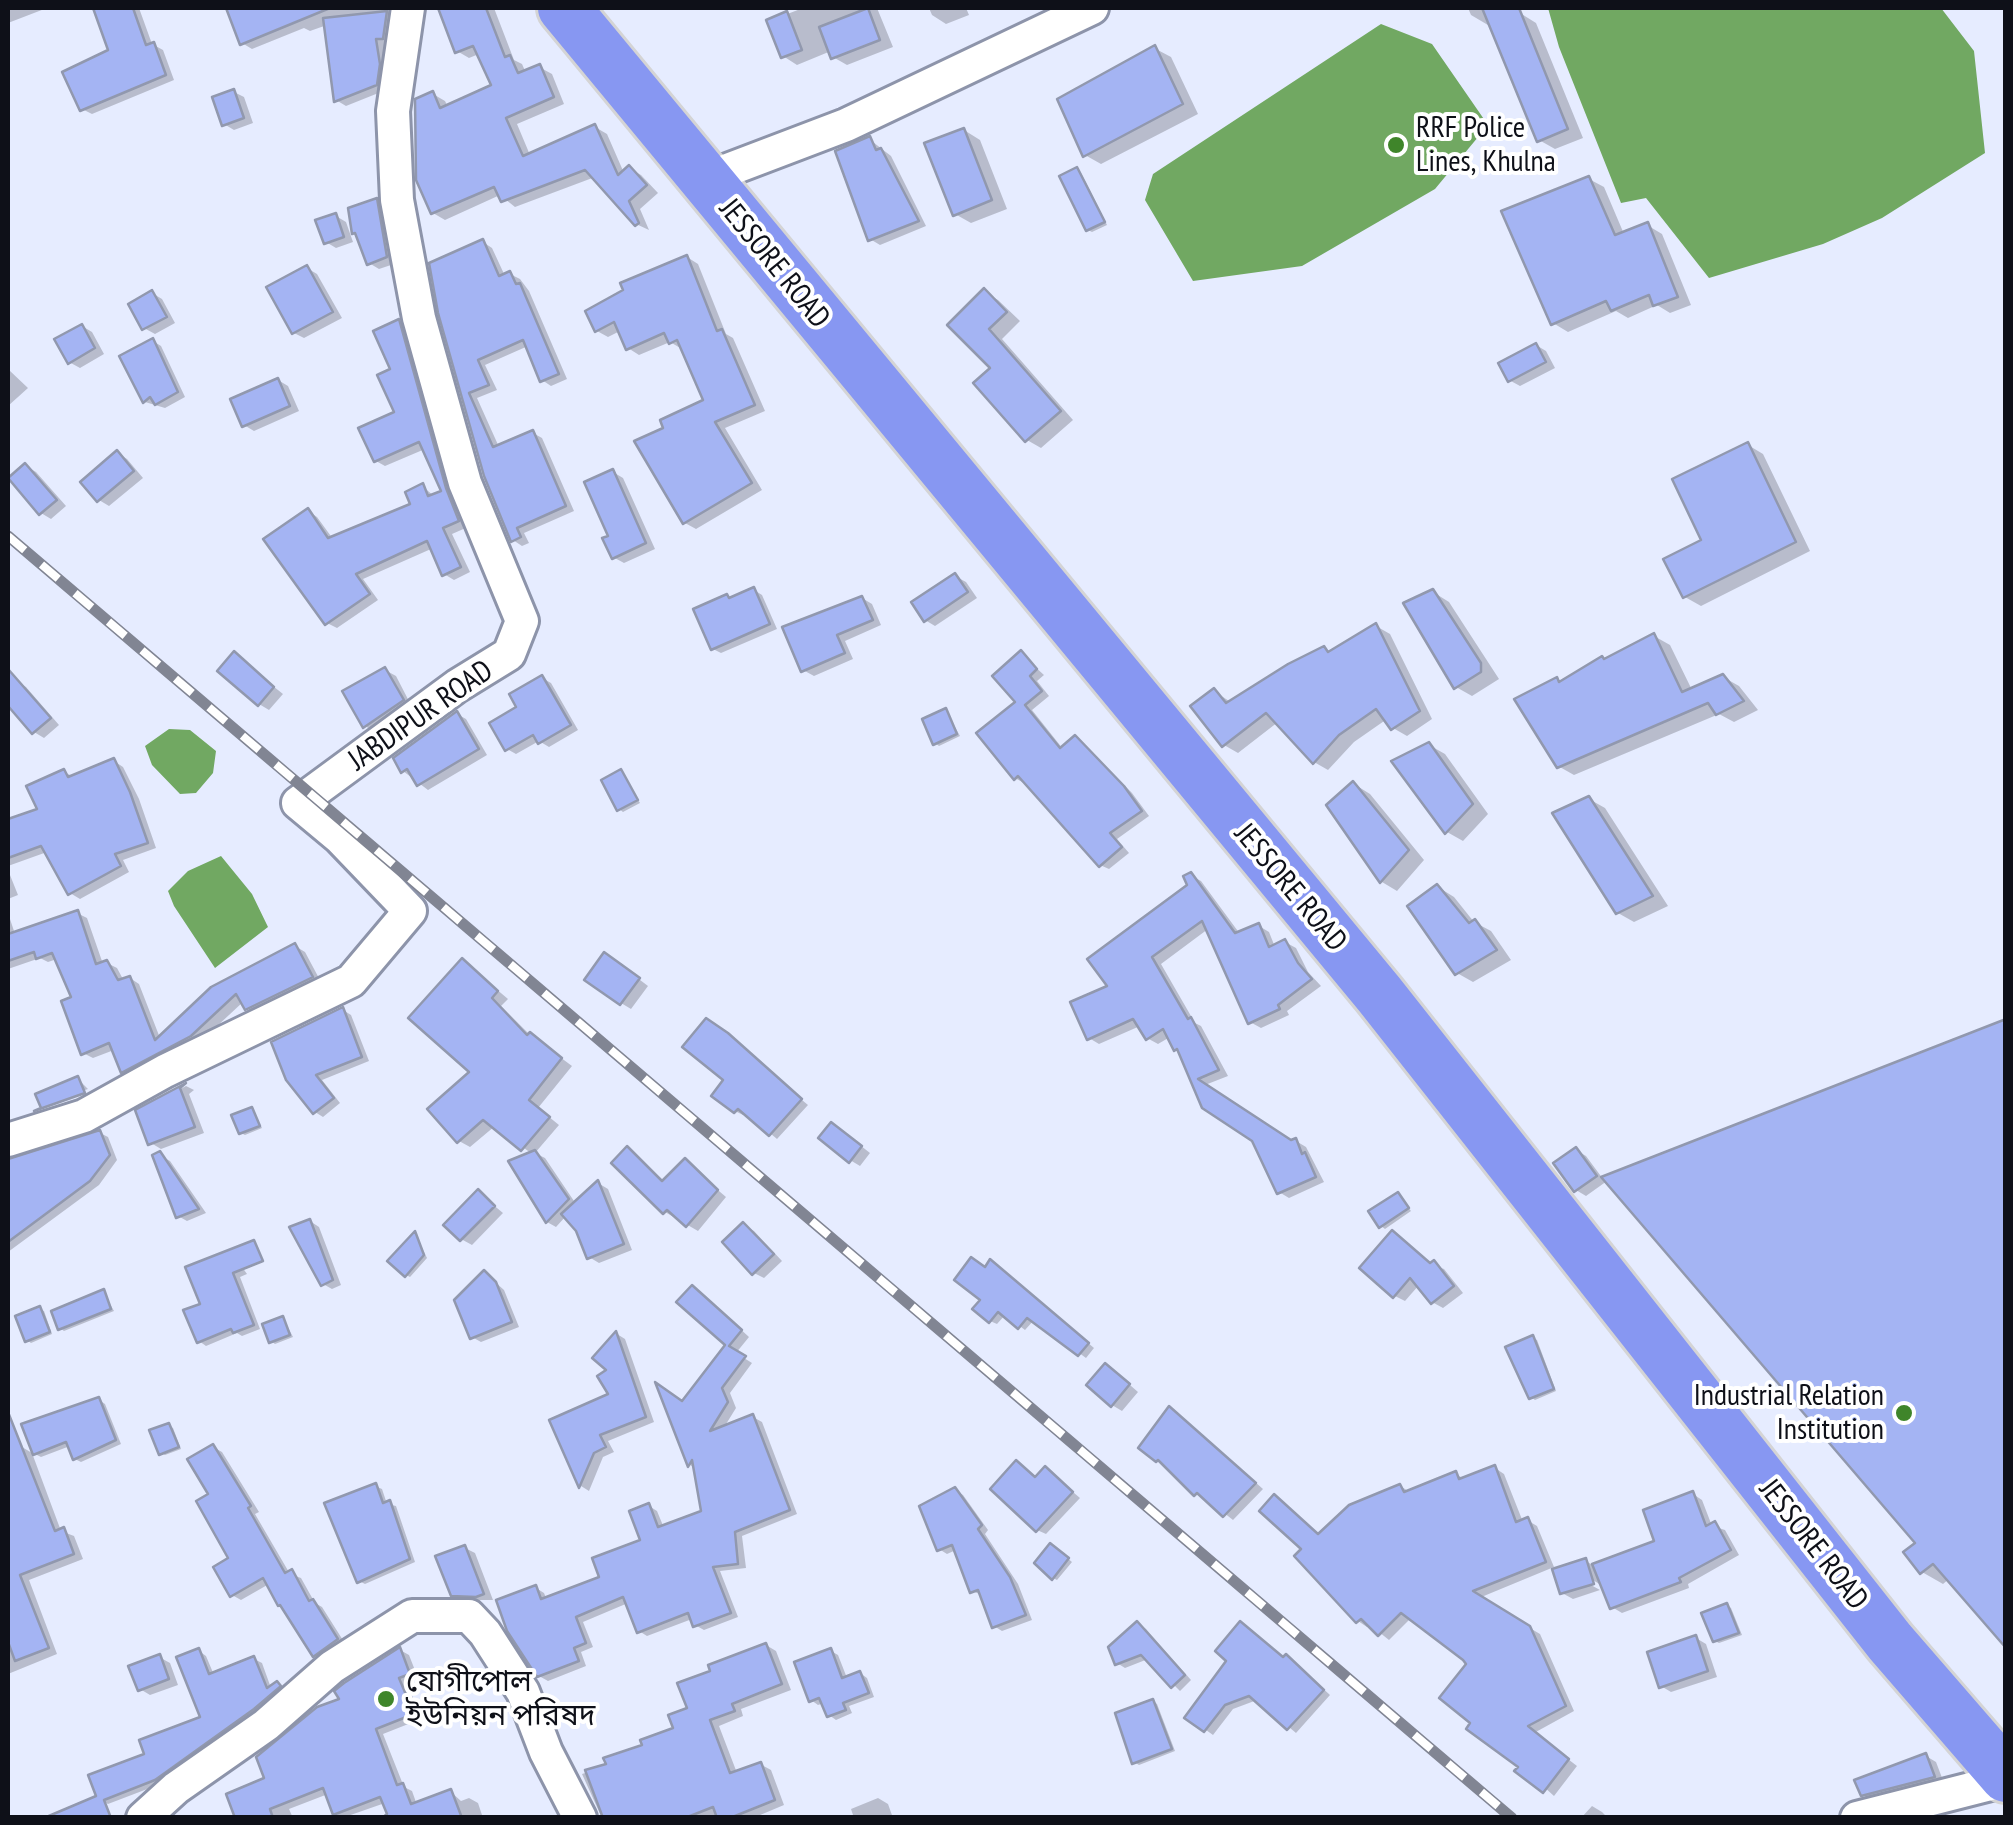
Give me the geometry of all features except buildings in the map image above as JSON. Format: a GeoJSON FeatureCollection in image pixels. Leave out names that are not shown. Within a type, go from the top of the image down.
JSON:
{"type":"FeatureCollection","features":[{"type":"Feature","properties":{"kind":"highway","name":"JESSORE ROAD"},"geometry":{"type":"LineString","coordinates":[[564,8],[1378,994],[1890,1642],[2006,1778]]}},
{"type":"Feature","properties":{"kind":"street","name":"JABDIPUR ROAD"},"geometry":{"type":"LineString","coordinates":[[8,1140],[84,1116],[165,1071],[351,981],[410,911],[340,838],[298,803],[457,686],[509,654],[522,621],[466,483],[419,318],[398,200],[393,111],[408,8]]}},
{"type":"Feature","properties":{"kind":"street"},"geometry":{"type":"LineString","coordinates":[[704,179],[846,126],[1092,8]]}},
{"type":"Feature","properties":{"kind":"street"},"geometry":{"type":"LineString","coordinates":[[143,1818],[176,1788],[266,1725],[332,1667],[412,1616],[470,1616],[484,1632],[523,1692],[546,1752],[580,1818]]}},
{"type":"Feature","properties":{"kind":"street"},"geometry":{"type":"LineString","coordinates":[[1857,1818],[2006,1778]]}},
{"type":"Feature","properties":{"kind":"shaded area"},"geometry":{"type":"Polygon","coordinates":[[[1548,8],[1941,8],[1974,51],[1985,153],[1882,218],[1823,244],[1709,278],[1646,198],[1621,203],[1559,47],[1548,8]]]}},
{"type":"Feature","properties":{"kind":"shaded area"},"geometry":{"type":"Polygon","coordinates":[[[1381,24],[1432,44],[1488,125],[1435,189],[1302,266],[1193,281],[1145,200],[1153,174],[1381,24]]]}},
{"type":"Feature","properties":{"kind":"shaded area"},"geometry":{"type":"Polygon","coordinates":[[[169,729],[190,730],[216,751],[213,773],[196,793],[180,794],[152,765],[145,746],[169,729]]]}},
{"type":"Feature","properties":{"kind":"shaded area"},"geometry":{"type":"Polygon","coordinates":[[[221,856],[252,894],[268,927],[215,968],[168,891],[188,871],[221,856]]]}},
{"type":"Feature","properties":{"kind":"railway"},"geometry":{"type":"LineString","coordinates":[[8,536],[1512,1818]]}},
{"type":"Feature","properties":{"kind":"place","name":"RRF Police Lines, Khulna"},"geometry":{"type":"Point","coordinates":[1396,145]}},
{"type":"Feature","properties":{"kind":"place","name":"Industrial Relation Institution"},"geometry":{"type":"Point","coordinates":[1904,1413]}},
{"type":"Feature","properties":{"kind":"place","name":"যোগীপোল ইউনিয়ন পরিষদ"},"geometry":{"type":"Point","coordinates":[386,1699]}}]}
